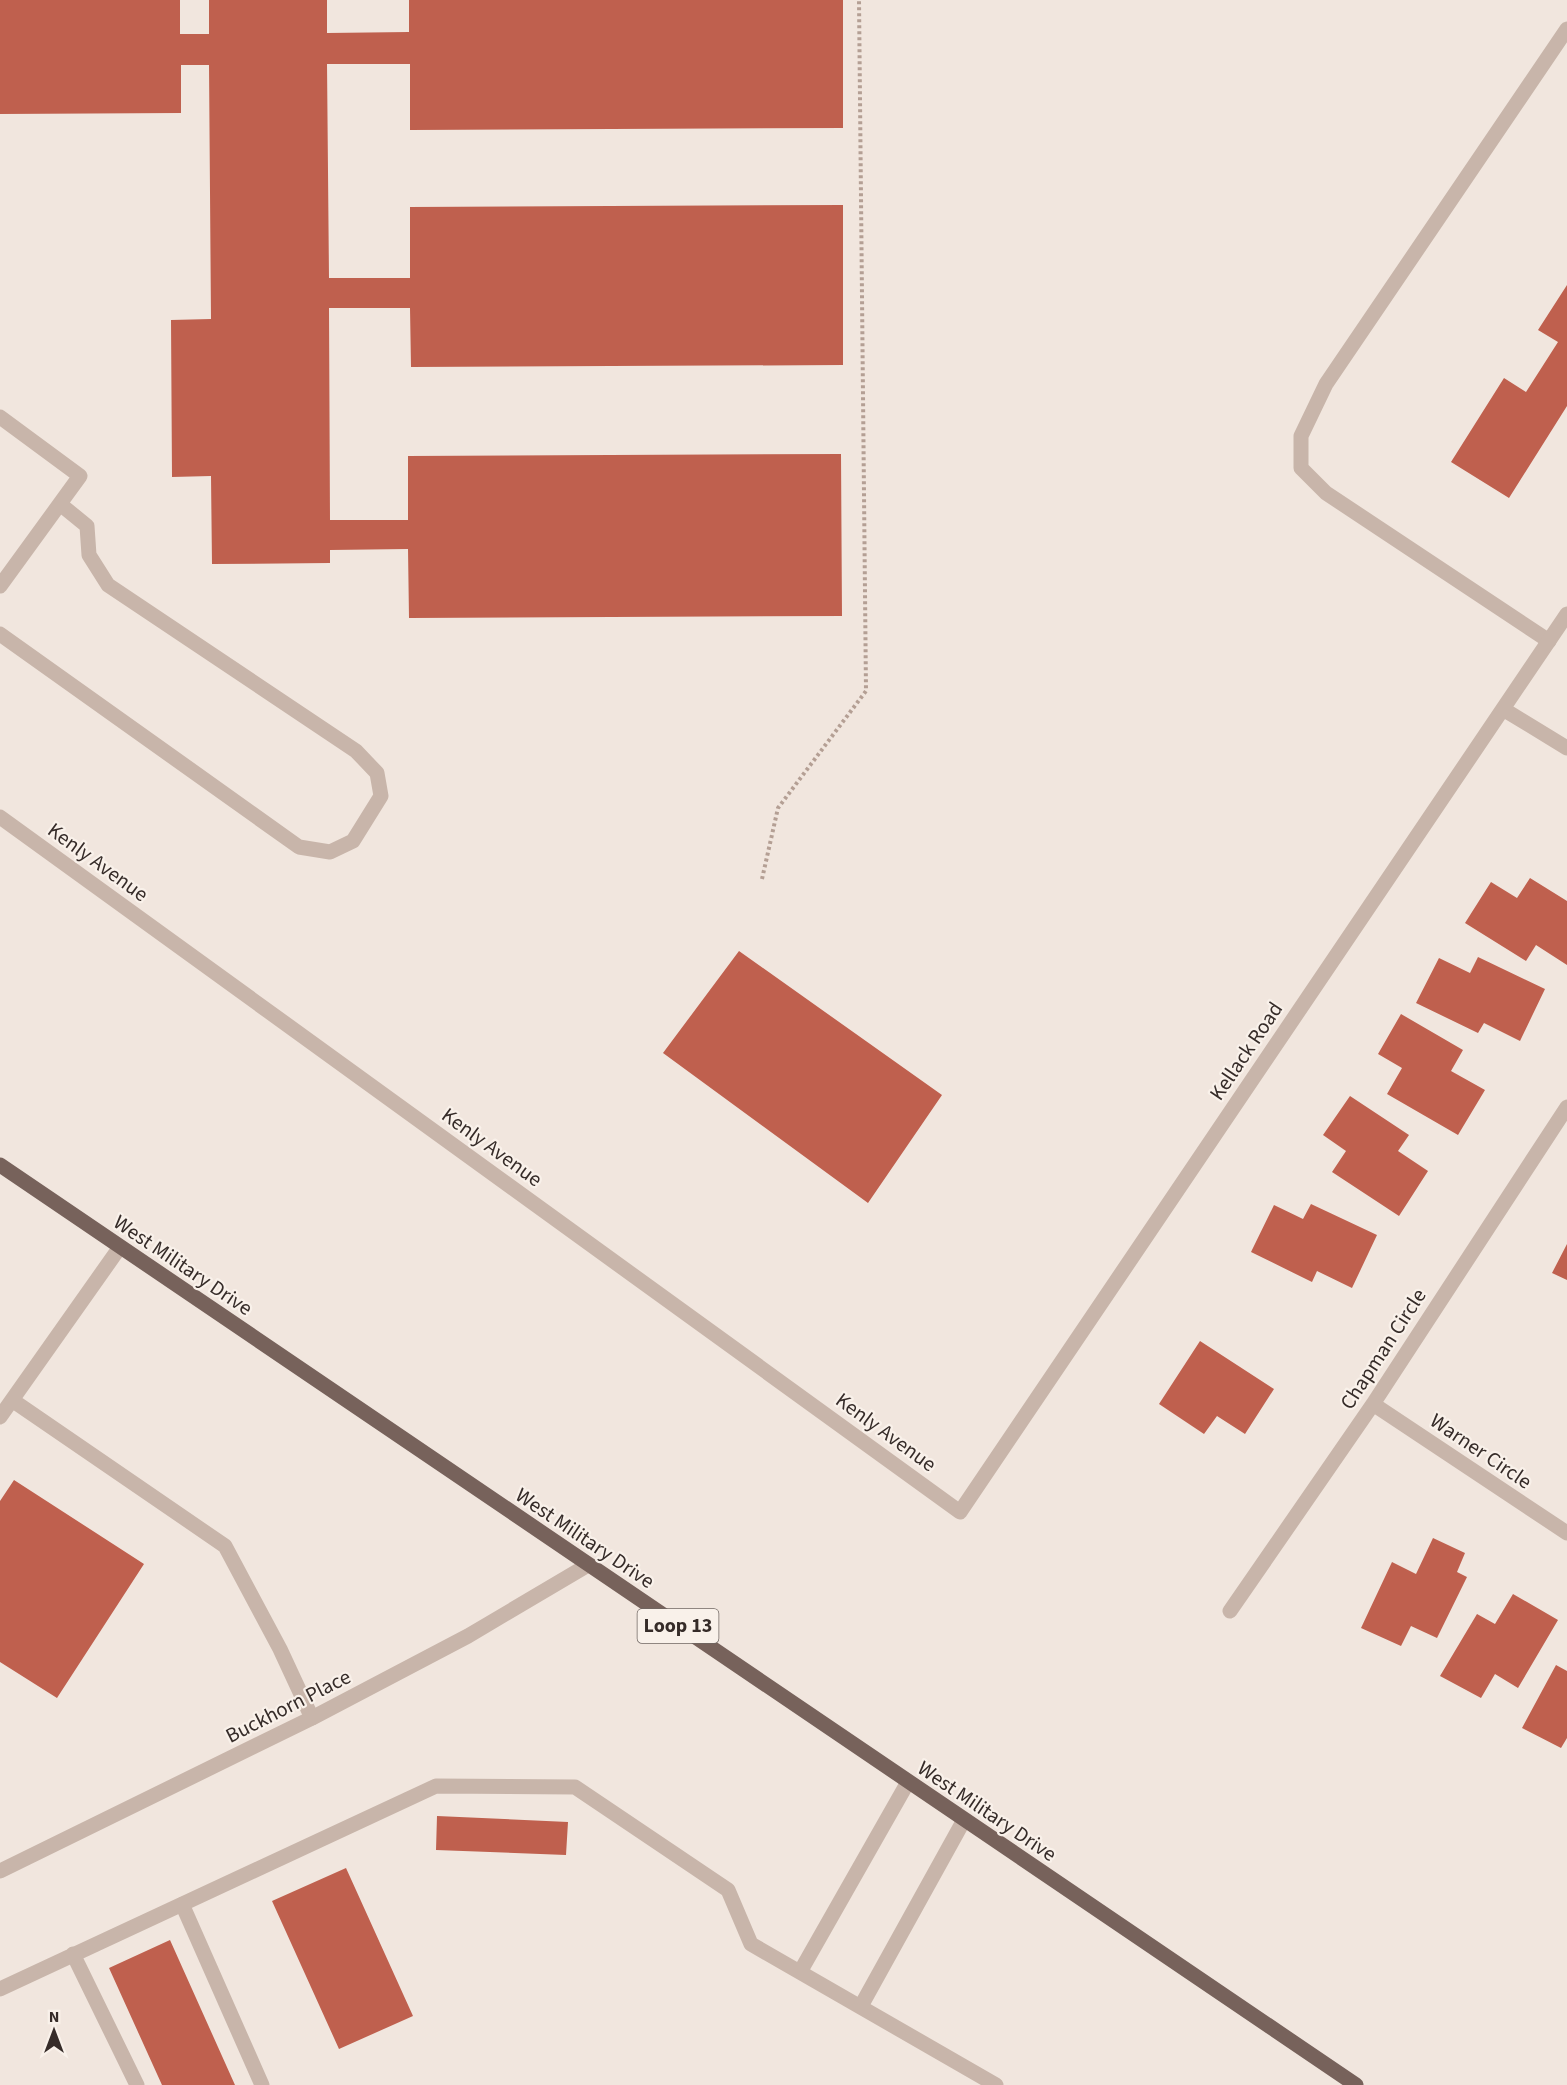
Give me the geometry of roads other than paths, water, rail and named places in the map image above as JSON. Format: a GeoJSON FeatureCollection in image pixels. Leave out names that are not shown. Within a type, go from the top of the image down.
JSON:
{"type":"FeatureCollection","features":[{"type":"Feature","properties":{"kind":"main road","name":"West Military Drive"},"geometry":{"type":"LineString","coordinates":[[0,1165],[1356,2085]]}},
{"type":"Feature","properties":{"kind":"street"},"geometry":{"type":"LineString","coordinates":[[1549,640],[1326,493],[1301,468],[1301,436],[1326,384],[1567,29]]}},
{"type":"Feature","properties":{"kind":"street"},"geometry":{"type":"LineString","coordinates":[[0,417],[80,476],[0,586]]}},
{"type":"Feature","properties":{"kind":"street"},"geometry":{"type":"LineString","coordinates":[[0,634],[299,847],[330,852],[353,841],[381,796],[377,773],[356,751],[108,585],[89,555],[87,526],[60,504]]}},
{"type":"Feature","properties":{"kind":"street","name":"Kellack Road"},"geometry":{"type":"LineString","coordinates":[[960,1512],[1567,614]]}},
{"type":"Feature","properties":{"kind":"street"},"geometry":{"type":"LineString","coordinates":[[1503,709],[1567,748]]}},
{"type":"Feature","properties":{"kind":"street","name":"Kenly Avenue"},"geometry":{"type":"LineString","coordinates":[[0,817],[960,1512]]}},
{"type":"Feature","properties":{"kind":"street","name":"Chapman Circle"},"geometry":{"type":"LineString","coordinates":[[1230,1611],[1372,1404],[1567,1107]]}},
{"type":"Feature","properties":{"kind":"street"},"geometry":{"type":"LineString","coordinates":[[0,1417],[120,1247]]}},
{"type":"Feature","properties":{"kind":"street"},"geometry":{"type":"LineString","coordinates":[[12,1400],[225,1546],[280,1649],[312,1718]]}},
{"type":"Feature","properties":{"kind":"street","name":"Warner Circle"},"geometry":{"type":"LineString","coordinates":[[1372,1404],[1567,1533]]}},
{"type":"Feature","properties":{"kind":"street","name":"Buckhorn Place"},"geometry":{"type":"LineString","coordinates":[[0,1872],[312,1718],[468,1636],[588,1565]]}},
{"type":"Feature","properties":{"kind":"street"},"geometry":{"type":"LineString","coordinates":[[800,1972],[908,1782]]}},
{"type":"Feature","properties":{"kind":"street"},"geometry":{"type":"LineString","coordinates":[[0,1989],[436,1786],[575,1787],[728,1890],[751,1944],[996,2085]]}},
{"type":"Feature","properties":{"kind":"street"},"geometry":{"type":"LineString","coordinates":[[861,2007],[964,1820]]}},
{"type":"Feature","properties":{"kind":"street"},"geometry":{"type":"LineString","coordinates":[[182,1904],[262,2085]]}},
{"type":"Feature","properties":{"kind":"street"},"geometry":{"type":"LineString","coordinates":[[73,1954],[137,2085]]}}]}
